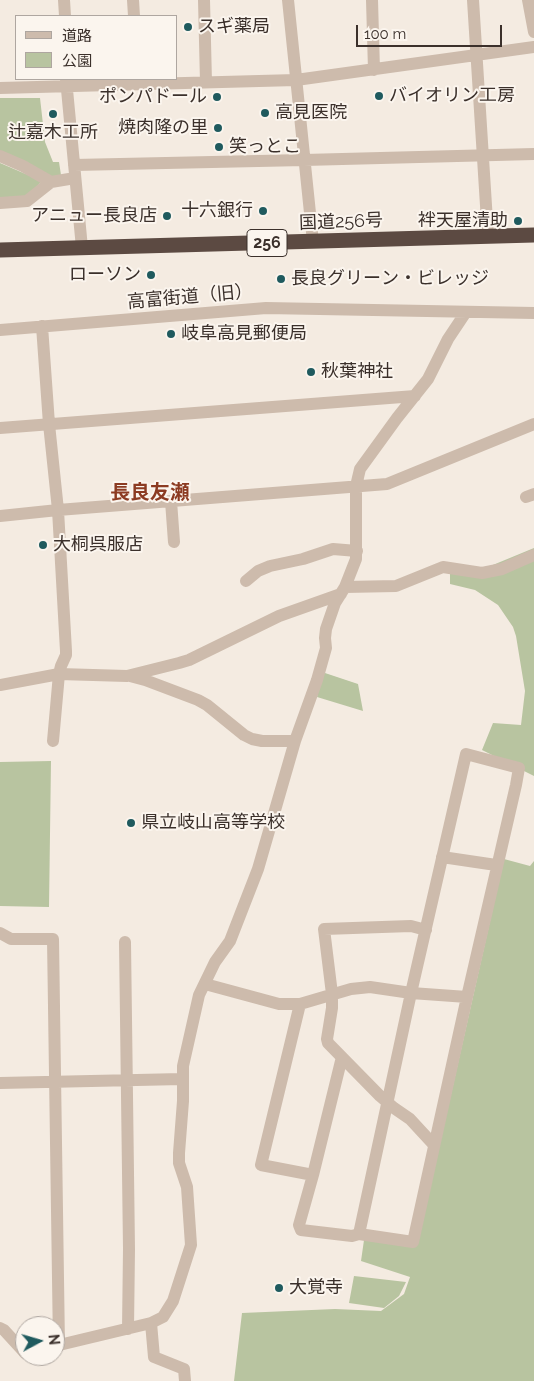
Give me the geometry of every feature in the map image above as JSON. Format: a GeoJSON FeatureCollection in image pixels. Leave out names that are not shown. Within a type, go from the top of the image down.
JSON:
{"type":"FeatureCollection","features":[{"type":"Feature","properties":{"kind":"highway","name":"国道256号"},"geometry":{"type":"LineString","coordinates":[[0,250],[534,235]]}},
{"type":"Feature","properties":{"kind":"street"},"geometry":{"type":"LineString","coordinates":[[64,0],[65,15]]}},
{"type":"Feature","properties":{"kind":"street"},"geometry":{"type":"LineString","coordinates":[[134,0],[134,15]]}},
{"type":"Feature","properties":{"kind":"street"},"geometry":{"type":"LineString","coordinates":[[204,0],[206,82]]}},
{"type":"Feature","properties":{"kind":"street"},"geometry":{"type":"LineString","coordinates":[[288,0],[313,242]]}},
{"type":"Feature","properties":{"kind":"street"},"geometry":{"type":"LineString","coordinates":[[372,0],[374,70]]}},
{"type":"Feature","properties":{"kind":"street"},"geometry":{"type":"LineString","coordinates":[[473,0],[488,237]]}},
{"type":"Feature","properties":{"kind":"street"},"geometry":{"type":"LineString","coordinates":[[528,0],[534,32]]}},
{"type":"Feature","properties":{"kind":"street"},"geometry":{"type":"LineString","coordinates":[[0,88],[66,83],[296,80],[534,47]]}},
{"type":"Feature","properties":{"kind":"street"},"geometry":{"type":"LineString","coordinates":[[66,83],[82,248]]}},
{"type":"Feature","properties":{"kind":"street"},"geometry":{"type":"LineString","coordinates":[[74,165],[534,154]]}},
{"type":"Feature","properties":{"kind":"street"},"geometry":{"type":"LineString","coordinates":[[0,156],[23,166],[51,182]]}},
{"type":"Feature","properties":{"kind":"street"},"geometry":{"type":"LineString","coordinates":[[0,203],[27,201],[51,182],[76,178]]}},
{"type":"Feature","properties":{"kind":"street","name":"高富街道（旧）"},"geometry":{"type":"LineString","coordinates":[[0,330],[266,308],[534,313]]}},
{"type":"Feature","properties":{"kind":"street"},"geometry":{"type":"LineString","coordinates":[[65,1344],[151,1323],[163,1317],[170,1306],[191,1245],[188,1186],[179,1163],[183,1101],[182,1079],[188,1040],[199,995],[215,962],[230,941],[258,869],[295,741],[317,680],[326,648],[326,629],[335,603],[343,590],[356,559],[356,486],[360,469],[428,379],[448,339],[466,312]]}},
{"type":"Feature","properties":{"kind":"street"},"geometry":{"type":"LineString","coordinates":[[42,326],[49,424],[58,510],[66,651],[60,666],[53,741]]}},
{"type":"Feature","properties":{"kind":"street"},"geometry":{"type":"LineString","coordinates":[[0,428],[415,396]]}},
{"type":"Feature","properties":{"kind":"street"},"geometry":{"type":"LineString","coordinates":[[0,516],[387,484],[534,424]]}},
{"type":"Feature","properties":{"kind":"street"},"geometry":{"type":"LineString","coordinates":[[171,501],[174,542]]}},
{"type":"Feature","properties":{"kind":"street"},"geometry":{"type":"LineString","coordinates":[[246,581],[258,571],[270,566],[304,560],[333,549],[357,551]]}},
{"type":"Feature","properties":{"kind":"street"},"geometry":{"type":"LineString","coordinates":[[127,676],[189,660],[279,616],[343,590],[396,586],[443,567],[482,573],[502,569],[534,555]]}},
{"type":"Feature","properties":{"kind":"street"},"geometry":{"type":"LineString","coordinates":[[0,686],[59,674],[127,676],[145,680],[198,700],[252,739],[262,741],[295,741]]}},
{"type":"Feature","properties":{"kind":"street"},"geometry":{"type":"LineString","coordinates":[[342,1057],[299,1226],[301,1230],[352,1236],[359,1234],[413,1242],[519,768],[466,754],[411,993],[359,1234]]}},
{"type":"Feature","properties":{"kind":"street"},"geometry":{"type":"LineString","coordinates":[[442,857],[496,865]]}},
{"type":"Feature","properties":{"kind":"street"},"geometry":{"type":"LineString","coordinates":[[426,930],[411,926],[324,929],[332,994],[332,1008],[327,1039],[328,1044],[387,1103],[410,1119],[434,1145]]}},
{"type":"Feature","properties":{"kind":"street"},"geometry":{"type":"LineString","coordinates":[[0,933],[11,939],[53,939],[56,1082],[57,1316]]}},
{"type":"Feature","properties":{"kind":"street"},"geometry":{"type":"LineString","coordinates":[[125,942],[130,1248],[128,1329]]}},
{"type":"Feature","properties":{"kind":"street"},"geometry":{"type":"LineString","coordinates":[[204,984],[279,1004],[311,1002],[351,989],[370,987],[411,993],[467,997]]}},
{"type":"Feature","properties":{"kind":"street"},"geometry":{"type":"LineString","coordinates":[[300,1004],[260,1165],[313,1175]]}},
{"type":"Feature","properties":{"kind":"street"},"geometry":{"type":"LineString","coordinates":[[0,1083],[182,1079]]}},
{"type":"Feature","properties":{"kind":"street"},"geometry":{"type":"LineString","coordinates":[[151,1323],[154,1357],[184,1369],[185,1381]]}},
{"type":"Feature","properties":{"kind":"street"},"geometry":{"type":"LineString","coordinates":[[0,1328],[15,1342]]}},
{"type":"Feature","properties":{"kind":"green space"},"geometry":{"type":"Polygon","coordinates":[[[0,98],[40,98],[45,142],[53,162],[59,162],[61,175],[51,178],[0,152],[0,98]]]}},
{"type":"Feature","properties":{"kind":"green space"},"geometry":{"type":"Polygon","coordinates":[[[0,163],[42,181],[22,203],[0,203],[0,163]]]}},
{"type":"Feature","properties":{"kind":"green space"},"geometry":{"type":"Polygon","coordinates":[[[534,548],[534,776],[482,750],[493,723],[521,725],[525,691],[516,636],[513,627],[498,605],[475,590],[450,584],[450,571],[471,574],[534,548]]]}},
{"type":"Feature","properties":{"kind":"green space"},"geometry":{"type":"Polygon","coordinates":[[[322,672],[358,684],[363,711],[317,697],[322,672]]]}},
{"type":"Feature","properties":{"kind":"green space"},"geometry":{"type":"Polygon","coordinates":[[[51,761],[49,907],[0,906],[0,762],[51,761]]]}},
{"type":"Feature","properties":{"kind":"green space"},"geometry":{"type":"Polygon","coordinates":[[[504,859],[530,866],[534,861],[534,1381],[234,1381],[242,1313],[335,1309],[381,1311],[404,1294],[410,1277],[361,1261],[364,1240],[417,1245],[504,859]]]}},
{"type":"Feature","properties":{"kind":"green space"},"geometry":{"type":"Polygon","coordinates":[[[354,1276],[406,1282],[399,1296],[384,1308],[349,1303],[354,1276]]]}},
{"type":"Feature","properties":{"kind":"place","name":"スギ薬局"},"geometry":{"type":"Point","coordinates":[188,27]}},
{"type":"Feature","properties":{"kind":"place","name":"バイオリン工房"},"geometry":{"type":"Point","coordinates":[379,96]}},
{"type":"Feature","properties":{"kind":"place","name":"ポンパドール"},"geometry":{"type":"Point","coordinates":[217,97]}},
{"type":"Feature","properties":{"kind":"place","name":"高見医院"},"geometry":{"type":"Point","coordinates":[265,113]}},
{"type":"Feature","properties":{"kind":"place","name":"辻嘉木工所"},"geometry":{"type":"Point","coordinates":[53,114]}},
{"type":"Feature","properties":{"kind":"place","name":"焼肉隆の里"},"geometry":{"type":"Point","coordinates":[218,128]}},
{"type":"Feature","properties":{"kind":"place","name":"笑っとこ"},"geometry":{"type":"Point","coordinates":[219,147]}},
{"type":"Feature","properties":{"kind":"place","name":"十六銀行"},"geometry":{"type":"Point","coordinates":[263,211]}},
{"type":"Feature","properties":{"kind":"place","name":"アニュー長良店"},"geometry":{"type":"Point","coordinates":[167,216]}},
{"type":"Feature","properties":{"kind":"place","name":"袢天屋清助"},"geometry":{"type":"Point","coordinates":[518,221]}},
{"type":"Feature","properties":{"kind":"place","name":"ローソン"},"geometry":{"type":"Point","coordinates":[151,275]}},
{"type":"Feature","properties":{"kind":"place","name":"長良グリーン・ビレッジ"},"geometry":{"type":"Point","coordinates":[281,279]}},
{"type":"Feature","properties":{"kind":"place","name":"岐阜高見郵便局"},"geometry":{"type":"Point","coordinates":[171,334]}},
{"type":"Feature","properties":{"kind":"place","name":"秋葉神社"},"geometry":{"type":"Point","coordinates":[311,372]}},
{"type":"Feature","properties":{"kind":"place","name":"大桐呉服店"},"geometry":{"type":"Point","coordinates":[43,545]}},
{"type":"Feature","properties":{"kind":"place","name":"県立岐山高等学校"},"geometry":{"type":"Point","coordinates":[131,823]}},
{"type":"Feature","properties":{"kind":"place","name":"大覚寺"},"geometry":{"type":"Point","coordinates":[279,1288]}},
{"type":"Feature","properties":{"kind":"district","name":"長良友瀬"},"geometry":{"type":"Point","coordinates":[150,493]}}]}
